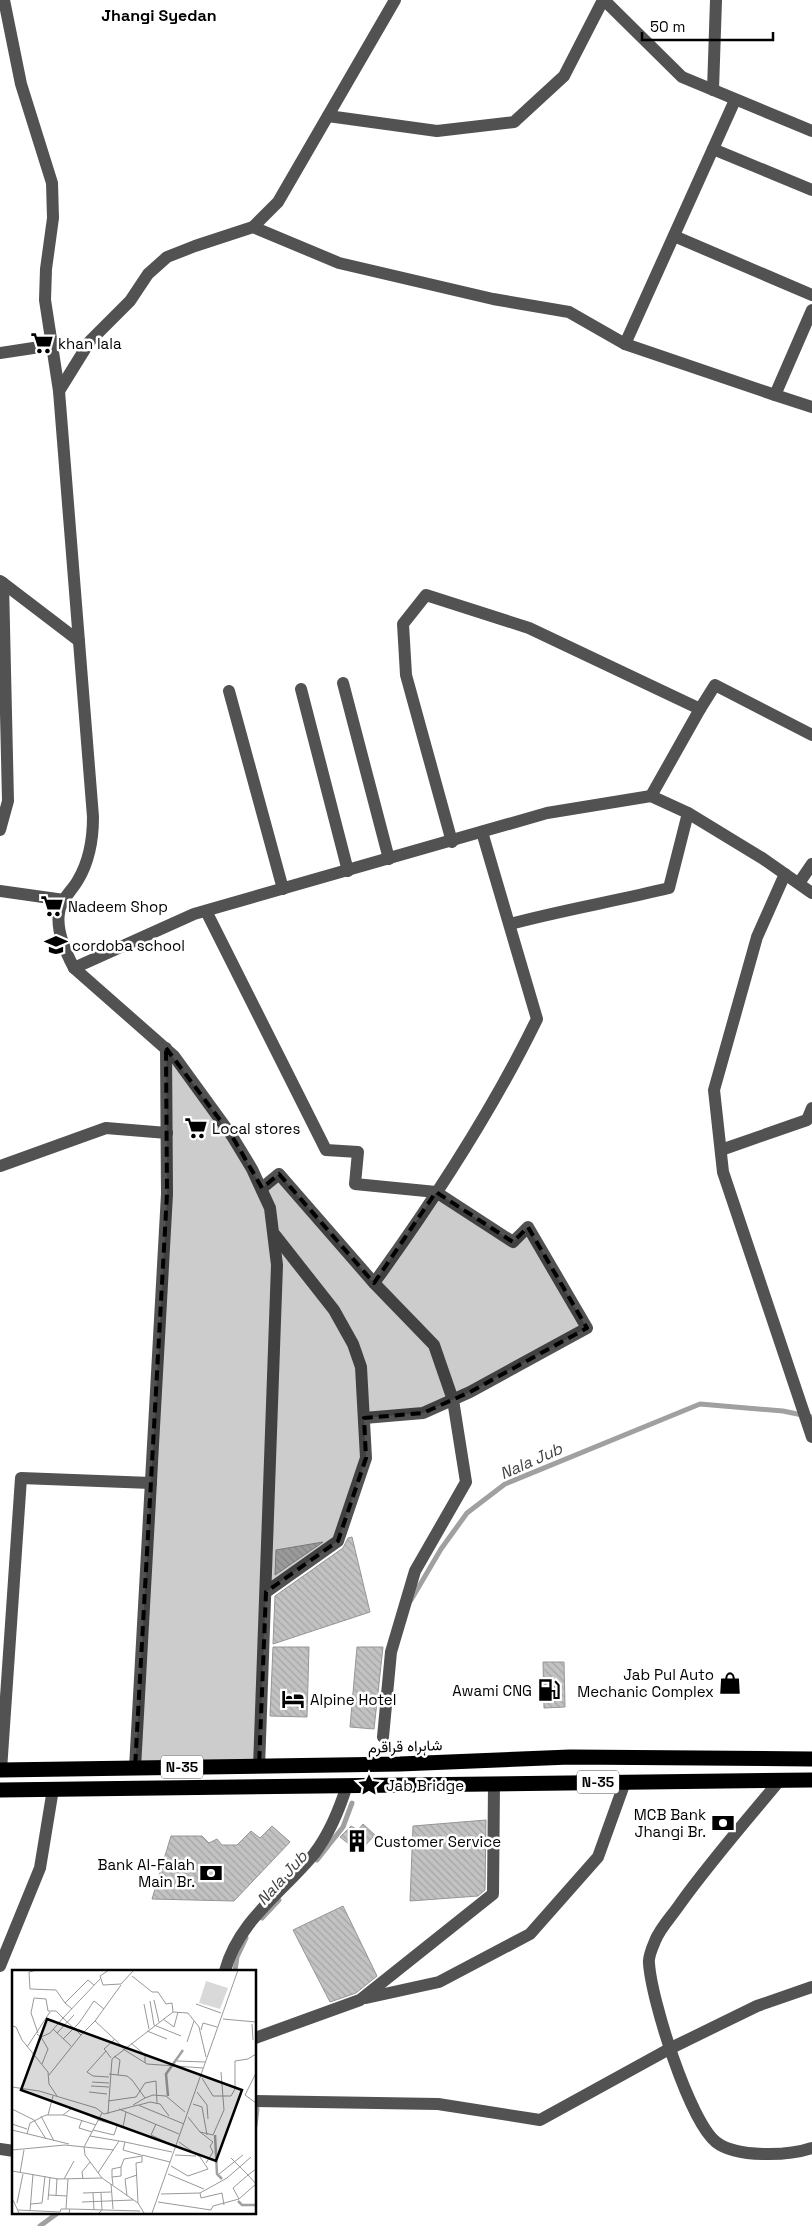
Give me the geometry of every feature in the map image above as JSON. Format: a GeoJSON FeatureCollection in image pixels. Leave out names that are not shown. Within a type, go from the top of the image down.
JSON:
{"type":"FeatureCollection","features":[{"type":"Feature","properties":{"kind":"highway","name":"شاہراہ قراقرم"},"geometry":{"type":"LineString","coordinates":[[1,1770],[400,1764],[570,1757],[735,1760],[812,1759]]}},
{"type":"Feature","properties":{"kind":"highway"},"geometry":{"type":"LineString","coordinates":[[733,1780],[735,1760]]}},
{"type":"Feature","properties":{"kind":"highway","name":"N-35"},"geometry":{"type":"LineString","coordinates":[[0,1790],[812,1780]]}},
{"type":"Feature","properties":{"kind":"street"},"geometry":{"type":"LineString","coordinates":[[4,0],[21,84],[52,183],[53,218],[46,269],[45,300],[59,391],[93,839],[78,879],[64,900],[59,912],[58,924],[67,956],[74,968],[166,1048],[198,1086],[232,1136],[262,1188],[270,1208],[275,1234],[277,1275],[259,1766]]}},
{"type":"Feature","properties":{"kind":"street"},"geometry":{"type":"LineString","coordinates":[[59,391],[90,340],[130,300],[148,274],[166,258],[195,246],[253,227],[278,202],[395,0]]}},
{"type":"Feature","properties":{"kind":"street"},"geometry":{"type":"LineString","coordinates":[[328,116],[437,131],[514,122],[564,76],[604,0],[682,77],[812,131]]}},
{"type":"Feature","properties":{"kind":"street"},"geometry":{"type":"LineString","coordinates":[[713,90],[716,0]]}},
{"type":"Feature","properties":{"kind":"street"},"geometry":{"type":"LineString","coordinates":[[625,344],[735,100]]}},
{"type":"Feature","properties":{"kind":"street"},"geometry":{"type":"LineString","coordinates":[[713,149],[812,190]]}},
{"type":"Feature","properties":{"kind":"street"},"geometry":{"type":"LineString","coordinates":[[253,227],[339,263],[493,299],[569,312],[625,344],[812,407]]}},
{"type":"Feature","properties":{"kind":"street"},"geometry":{"type":"LineString","coordinates":[[674,236],[812,295]]}},
{"type":"Feature","properties":{"kind":"street"},"geometry":{"type":"LineString","coordinates":[[775,395],[812,310]]}},
{"type":"Feature","properties":{"kind":"street"},"geometry":{"type":"LineString","coordinates":[[0,353],[53,345]]}},
{"type":"Feature","properties":{"kind":"street"},"geometry":{"type":"LineString","coordinates":[[1,582],[79,641]]}},
{"type":"Feature","properties":{"kind":"street"},"geometry":{"type":"LineString","coordinates":[[0,830],[8,801],[1,582]]}},
{"type":"Feature","properties":{"kind":"street"},"geometry":{"type":"LineString","coordinates":[[452,842],[406,675],[403,624],[426,595],[529,628],[700,709]]}},
{"type":"Feature","properties":{"kind":"street"},"geometry":{"type":"LineString","coordinates":[[343,683],[389,859]]}},
{"type":"Feature","properties":{"kind":"street"},"geometry":{"type":"LineString","coordinates":[[651,796],[700,709],[716,685],[812,735]]}},
{"type":"Feature","properties":{"kind":"street"},"geometry":{"type":"LineString","coordinates":[[301,689],[348,871]]}},
{"type":"Feature","properties":{"kind":"street"},"geometry":{"type":"LineString","coordinates":[[229,691],[283,889]]}},
{"type":"Feature","properties":{"kind":"street"},"geometry":{"type":"LineString","coordinates":[[74,968],[206,911],[452,842],[547,813],[651,796],[688,813],[812,893]]}},
{"type":"Feature","properties":{"kind":"street"},"geometry":{"type":"LineString","coordinates":[[510,924],[558,911],[611,902],[669,888],[688,813]]}},
{"type":"Feature","properties":{"kind":"street"},"geometry":{"type":"LineString","coordinates":[[374,1282],[410,1234],[507,1079],[537,1018],[482,832]]}},
{"type":"Feature","properties":{"kind":"street"},"geometry":{"type":"LineString","coordinates":[[799,884],[812,864]]}},
{"type":"Feature","properties":{"kind":"street"},"geometry":{"type":"LineString","coordinates":[[785,874],[757,937],[714,1090],[724,1172],[812,1437]]}},
{"type":"Feature","properties":{"kind":"street"},"geometry":{"type":"LineString","coordinates":[[0,891],[64,900]]}},
{"type":"Feature","properties":{"kind":"street"},"geometry":{"type":"LineString","coordinates":[[206,911],[326,1150],[358,1152],[355,1184],[436,1192],[513,1242],[528,1227],[587,1328],[520,1366],[453,1400],[422,1412],[364,1418]]}},
{"type":"Feature","properties":{"kind":"street"},"geometry":{"type":"LineString","coordinates":[[135,1768],[167,1194],[166,1048]]}},
{"type":"Feature","properties":{"kind":"street"},"geometry":{"type":"LineString","coordinates":[[721,1150],[806,1120],[812,1108]]}},
{"type":"Feature","properties":{"kind":"street"},"geometry":{"type":"LineString","coordinates":[[0,1166],[106,1128],[167,1133]]}},
{"type":"Feature","properties":{"kind":"street"},"geometry":{"type":"LineString","coordinates":[[262,1188],[279,1174],[374,1282],[434,1345],[453,1400],[466,1482],[415,1571],[391,1652],[383,1737]]}},
{"type":"Feature","properties":{"kind":"street"},"geometry":{"type":"LineString","coordinates":[[266,1592],[338,1541],[366,1458],[361,1367],[353,1344],[334,1310],[275,1234]]}},
{"type":"Feature","properties":{"kind":"street"},"geometry":{"type":"LineString","coordinates":[[1,1770],[21,1478],[151,1483]]}},
{"type":"Feature","properties":{"kind":"street"},"geometry":{"type":"LineString","coordinates":[[780,1780],[708,1865],[656,1939],[648,1961],[657,2010],[697,2118],[715,2141],[728,2149],[751,2153],[799,2152],[812,2148]]}},
{"type":"Feature","properties":{"kind":"street"},"geometry":{"type":"LineString","coordinates":[[256,2038],[360,2000],[439,1982],[530,1934],[598,1857],[625,1782]]}},
{"type":"Feature","properties":{"kind":"street"},"geometry":{"type":"LineString","coordinates":[[360,2000],[492,1894],[494,1784]]}},
{"type":"Feature","properties":{"kind":"street"},"geometry":{"type":"LineString","coordinates":[[227,1967],[246,1928],[274,1894],[313,1855],[329,1833],[350,1785]]}},
{"type":"Feature","properties":{"kind":"street"},"geometry":{"type":"LineString","coordinates":[[0,1966],[40,1868],[53,1789]]}},
{"type":"Feature","properties":{"kind":"street"},"geometry":{"type":"LineString","coordinates":[[256,2101],[438,2104],[540,2120],[671,2048],[757,2006],[812,1987]]}},
{"type":"Feature","properties":{"kind":"highlighted area"},"geometry":{"type":"Polygon","coordinates":[[[166,1048],[232,1136],[262,1188],[279,1174],[374,1283],[436,1192],[513,1242],[528,1227],[587,1328],[470,1392],[423,1413],[364,1418],[366,1458],[338,1541],[266,1592],[259,1767],[135,1768],[167,1194],[166,1048]]]}},
{"type":"Feature","properties":{"kind":"building"},"geometry":{"type":"Polygon","coordinates":[[[352,1537],[370,1612],[273,1644],[275,1596],[343,1548],[348,1538],[352,1537]]]}},
{"type":"Feature","properties":{"kind":"building"},"geometry":{"type":"Polygon","coordinates":[[[323,1542],[275,1575],[276,1550],[323,1542]]]}},
{"type":"Feature","properties":{"kind":"building"},"geometry":{"type":"Polygon","coordinates":[[[273,1647],[309,1647],[307,1717],[270,1716],[273,1647]]]}},
{"type":"Feature","properties":{"kind":"building"},"geometry":{"type":"Polygon","coordinates":[[[357,1647],[383,1647],[374,1729],[350,1727],[357,1647]]]}},
{"type":"Feature","properties":{"kind":"building"},"geometry":{"type":"Polygon","coordinates":[[[543,1662],[564,1662],[565,1707],[544,1708],[543,1662]]]}},
{"type":"Feature","properties":{"kind":"building"},"geometry":{"type":"Polygon","coordinates":[[[486,1820],[485,1890],[478,1896],[410,1901],[413,1826],[486,1820]]]}},
{"type":"Feature","properties":{"kind":"building","name":"Customer Service"},"geometry":{"type":"Polygon","coordinates":[[[363,1824],[375,1835],[359,1852],[340,1837],[351,1826],[358,1830],[363,1824]]]}},
{"type":"Feature","properties":{"kind":"building","name":"Bank Al-Falah Main Br."},"geometry":{"type":"Polygon","coordinates":[[[272,1826],[290,1842],[234,1901],[152,1899],[171,1836],[202,1836],[209,1843],[217,1839],[222,1845],[237,1845],[251,1831],[260,1838],[272,1826]]]}},
{"type":"Feature","properties":{"kind":"building"},"geometry":{"type":"Polygon","coordinates":[[[343,1906],[377,1976],[356,1993],[330,2002],[293,1930],[343,1906]]]}},
{"type":"Feature","properties":{"kind":"waterway","name":"Nala Jub"},"geometry":{"type":"LineString","coordinates":[[411,1600],[441,1549],[467,1513],[505,1484],[700,1404],[783,1411],[812,1417]]}},
{"type":"Feature","properties":{"kind":"waterway","name":"Nala Jub"},"geometry":{"type":"LineString","coordinates":[[317,1860],[343,1827],[352,1803]]}},
{"type":"Feature","properties":{"kind":"waterway","name":"Nala Jub"},"geometry":{"type":"LineString","coordinates":[[262,1918],[279,1900]]}},
{"type":"Feature","properties":{"kind":"waterway","name":"Nala Jub"},"geometry":{"type":"LineString","coordinates":[[235,1970],[237,1957],[246,1938]]}},
{"type":"Feature","properties":{"kind":"waterway","name":"Nala Jub"},"geometry":{"type":"LineString","coordinates":[[256,2105],[256,2118]]}},
{"type":"Feature","properties":{"kind":"waterway","name":"Nala Jub"},"geometry":{"type":"LineString","coordinates":[[40,2226],[56,2214]]}},
{"type":"Feature","properties":{"kind":"place","name":"khan lala"},"geometry":{"type":"Point","coordinates":[42,343]}},
{"type":"Feature","properties":{"kind":"place","name":"Nadeem Shop"},"geometry":{"type":"Point","coordinates":[52,906]}},
{"type":"Feature","properties":{"kind":"place","name":"cordoba school"},"geometry":{"type":"Point","coordinates":[56,945]}},
{"type":"Feature","properties":{"kind":"place","name":"Local stores"},"geometry":{"type":"Point","coordinates":[196,1128]}},
{"type":"Feature","properties":{"kind":"place","name":"Jab Pul Auto Mechanic Complex"},"geometry":{"type":"Point","coordinates":[730,1683]}},
{"type":"Feature","properties":{"kind":"place","name":"Awami CNG"},"geometry":{"type":"Point","coordinates":[549,1690]}},
{"type":"Feature","properties":{"kind":"place","name":"Alpine Hotel"},"geometry":{"type":"Point","coordinates":[293,1699]}},
{"type":"Feature","properties":{"kind":"place","name":"Jab Bridge"},"geometry":{"type":"Point","coordinates":[369,1785]}},
{"type":"Feature","properties":{"kind":"place","name":"MCB Bank Jhangi Br."},"geometry":{"type":"Point","coordinates":[723,1823]}},
{"type":"Feature","properties":{"kind":"place","name":"Customer Service"},"geometry":{"type":"Point","coordinates":[357,1841]}},
{"type":"Feature","properties":{"kind":"place","name":"Bank Al-Falah Main Br."},"geometry":{"type":"Point","coordinates":[211,1873]}},
{"type":"Feature","properties":{"kind":"district","name":"Jhangi Syedan"},"geometry":{"type":"Point","coordinates":[159,15]}}]}
